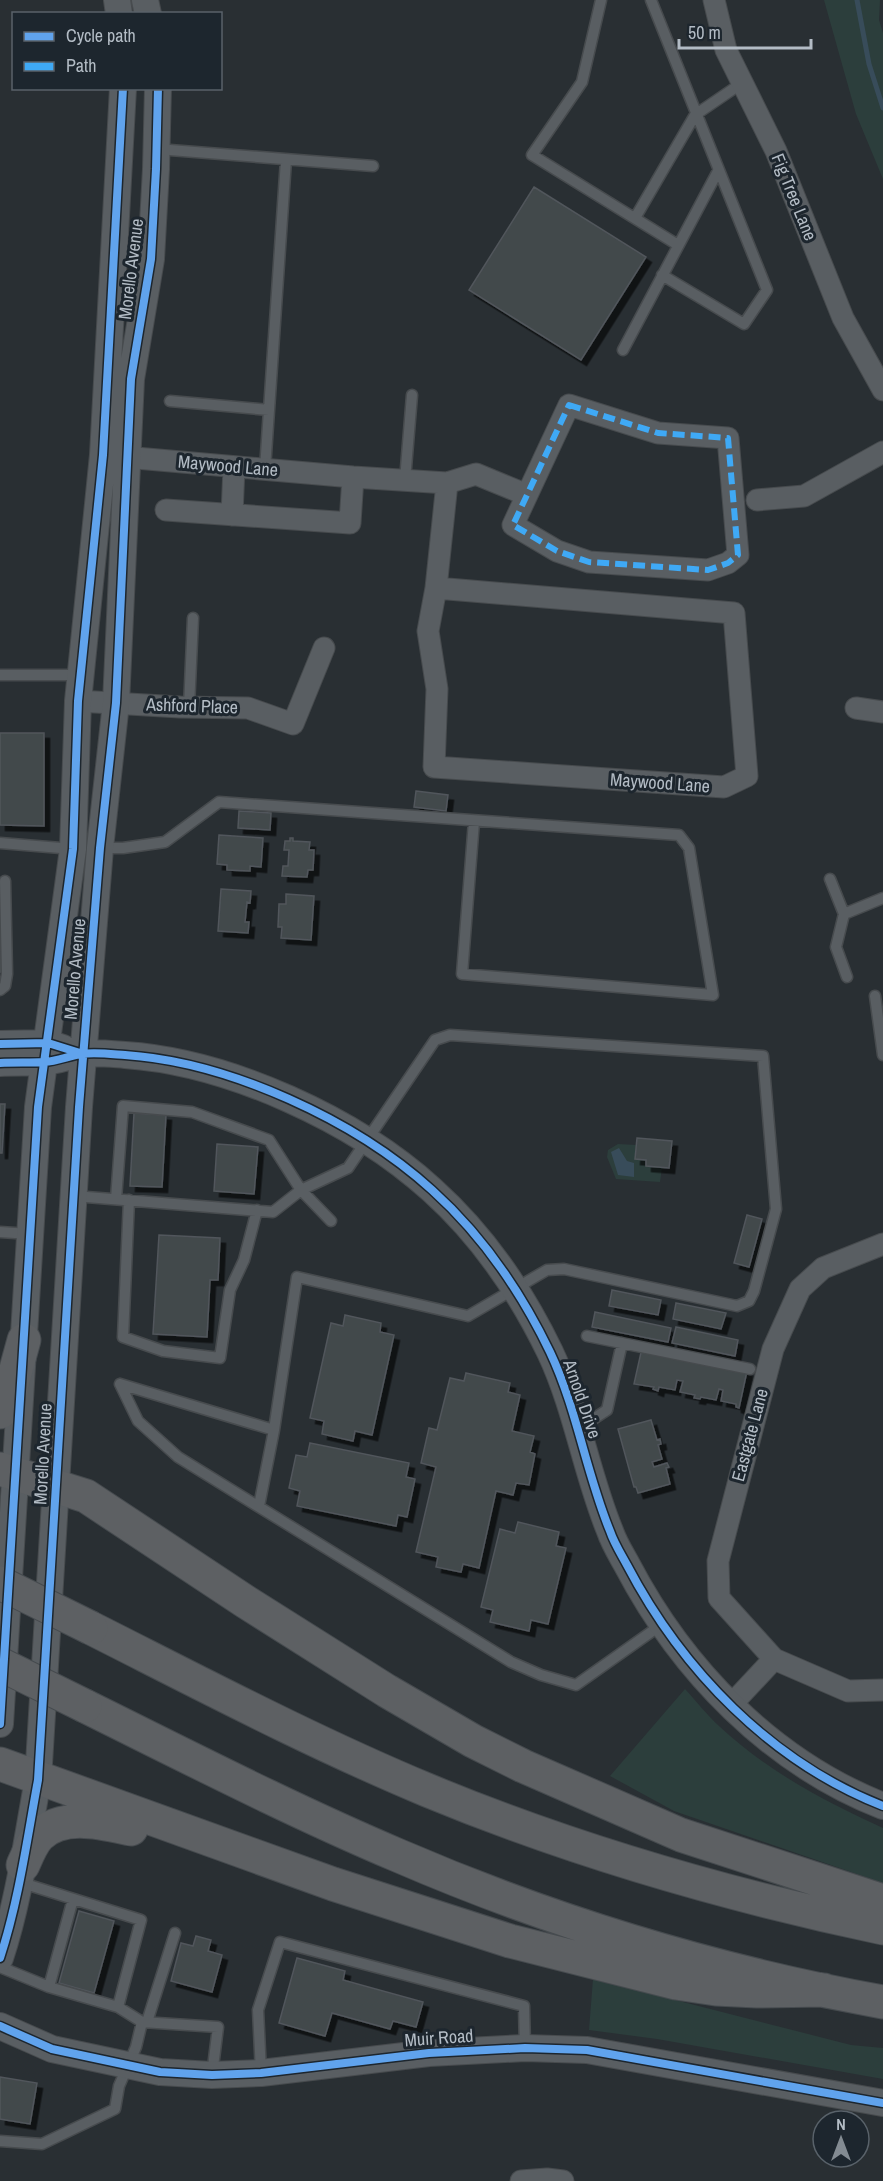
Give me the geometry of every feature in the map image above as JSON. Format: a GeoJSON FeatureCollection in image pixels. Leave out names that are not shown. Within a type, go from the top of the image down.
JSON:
{"type":"FeatureCollection","features":[{"type":"Feature","properties":{"kind":"highway"},"geometry":{"type":"LineString","coordinates":[[0,1412],[6,1406],[24,1340]]}},
{"type":"Feature","properties":{"kind":"highway"},"geometry":{"type":"LineString","coordinates":[[8,1472],[86,1496],[378,1686],[439,1722],[523,1766],[681,1835],[883,1901]]}},
{"type":"Feature","properties":{"kind":"highway"},"geometry":{"type":"LineString","coordinates":[[0,1583],[341,1752],[499,1818],[613,1858],[694,1883],[883,1928]]}},
{"type":"Feature","properties":{"kind":"highway"},"geometry":{"type":"LineString","coordinates":[[0,1664],[305,1815],[444,1875],[627,1939],[734,1969],[883,2002]]}},
{"type":"Feature","properties":{"kind":"highway"},"geometry":{"type":"LineString","coordinates":[[0,1764],[38,1780],[333,1884],[479,1932],[676,1983],[716,1989],[757,1991],[824,1990]]}},
{"type":"Feature","properties":{"kind":"highway"},"geometry":{"type":"LineString","coordinates":[[21,1874],[38,1836],[56,1825],[98,1822],[148,1833],[194,1835]]}},
{"type":"Feature","properties":{"kind":"street","name":"Fig Tree Lane"},"geometry":{"type":"LineString","coordinates":[[714,0],[726,50],[776,151],[843,318],[883,390]]}},
{"type":"Feature","properties":{"kind":"street","name":"Morello Avenue"},"geometry":{"type":"LineString","coordinates":[[0,1724],[8,1472],[24,1340],[38,1107],[46,1052],[116,703],[115,456],[123,90]]}},
{"type":"Feature","properties":{"kind":"street","name":"Morello Avenue"},"geometry":{"type":"LineString","coordinates":[[0,1958],[21,1874],[38,1780],[83,1054],[87,849],[78,701],[80,675],[115,456],[131,379],[151,258],[158,90]]}},
{"type":"Feature","properties":{"kind":"street"},"geometry":{"type":"LineString","coordinates":[[570,405],[658,433],[728,438],[738,555],[728,563],[708,570],[589,562],[556,551],[513,525],[527,495],[570,405]]}},
{"type":"Feature","properties":{"kind":"street"},"geometry":{"type":"LineString","coordinates":[[757,500],[804,496],[883,452]]}},
{"type":"Feature","properties":{"kind":"street","name":"Maywood Lane"},"geometry":{"type":"LineString","coordinates":[[115,456],[447,483],[476,474],[527,495]]}},
{"type":"Feature","properties":{"kind":"street"},"geometry":{"type":"LineString","coordinates":[[232,514],[234,466]]}},
{"type":"Feature","properties":{"kind":"street"},"geometry":{"type":"LineString","coordinates":[[166,510],[350,523],[353,477]]}},
{"type":"Feature","properties":{"kind":"street","name":"Maywood Lane"},"geometry":{"type":"LineString","coordinates":[[436,588],[734,614],[747,776],[724,787],[434,767],[437,689],[428,631],[436,588],[447,483]]}},
{"type":"Feature","properties":{"kind":"street","name":"Ashford Place"},"geometry":{"type":"LineString","coordinates":[[78,701],[248,708],[293,724],[324,648]]}},
{"type":"Feature","properties":{"kind":"street"},"geometry":{"type":"LineString","coordinates":[[856,708],[883,712]]}},
{"type":"Feature","properties":{"kind":"street","name":"Arnold Drive"},"geometry":{"type":"LineString","coordinates":[[0,1044],[46,1052],[128,1055],[202,1068],[226,1075],[293,1101],[365,1140],[402,1165],[434,1191],[489,1252],[515,1288],[551,1356],[578,1430],[610,1533],[661,1625],[693,1667],[730,1706],[810,1768],[883,1806]]}},
{"type":"Feature","properties":{"kind":"street","name":"Arnold Drive"},"geometry":{"type":"LineString","coordinates":[[0,1063],[46,1052]]}},
{"type":"Feature","properties":{"kind":"street","name":"Eastgate Lane"},"geometry":{"type":"LineString","coordinates":[[883,1244],[823,1268],[800,1289],[773,1349],[718,1561],[719,1598],[774,1659],[848,1691],[883,1689]]}},
{"type":"Feature","properties":{"kind":"street"},"geometry":{"type":"LineString","coordinates":[[730,1706],[774,1659]]}},
{"type":"Feature","properties":{"kind":"street","name":"Muir Road"},"geometry":{"type":"LineString","coordinates":[[0,2026],[52,2049],[160,2072],[212,2075],[261,2073],[420,2054],[525,2048],[587,2050],[883,2103]]}},
{"type":"Feature","properties":{"kind":"street"},"geometry":{"type":"LineString","coordinates":[[521,2181],[548,2179],[564,2181]]}},
{"type":"Feature","properties":{"kind":"lane"},"geometry":{"type":"LineString","coordinates":[[601,0],[582,82],[532,155],[678,245]]}},
{"type":"Feature","properties":{"kind":"lane"},"geometry":{"type":"LineString","coordinates":[[651,0],[695,115],[767,290],[744,324],[662,276]]}},
{"type":"Feature","properties":{"kind":"lane"},"geometry":{"type":"LineString","coordinates":[[635,218],[695,115],[742,83]]}},
{"type":"Feature","properties":{"kind":"lane"},"geometry":{"type":"LineString","coordinates":[[156,149],[373,166]]}},
{"type":"Feature","properties":{"kind":"lane"},"geometry":{"type":"LineString","coordinates":[[264,469],[286,160]]}},
{"type":"Feature","properties":{"kind":"lane"},"geometry":{"type":"LineString","coordinates":[[623,350],[718,171]]}},
{"type":"Feature","properties":{"kind":"lane"},"geometry":{"type":"LineString","coordinates":[[405,480],[412,395]]}},
{"type":"Feature","properties":{"kind":"lane"},"geometry":{"type":"LineString","coordinates":[[170,401],[269,410]]}},
{"type":"Feature","properties":{"kind":"lane"},"geometry":{"type":"LineString","coordinates":[[189,707],[193,618]]}},
{"type":"Feature","properties":{"kind":"lane"},"geometry":{"type":"LineString","coordinates":[[0,675],[80,675]]}},
{"type":"Feature","properties":{"kind":"lane"},"geometry":{"type":"LineString","coordinates":[[0,843],[87,849],[123,848],[165,842],[219,802],[679,835],[689,848],[713,995],[462,974],[474,821]]}},
{"type":"Feature","properties":{"kind":"lane"},"geometry":{"type":"LineString","coordinates":[[830,879],[844,914],[836,947],[847,977]]}},
{"type":"Feature","properties":{"kind":"lane"},"geometry":{"type":"LineString","coordinates":[[0,990],[5,986],[7,974],[5,881]]}},
{"type":"Feature","properties":{"kind":"lane"},"geometry":{"type":"LineString","coordinates":[[844,914],[883,898]]}},
{"type":"Feature","properties":{"kind":"lane"},"geometry":{"type":"LineString","coordinates":[[875,996],[883,1054]]}},
{"type":"Feature","properties":{"kind":"lane"},"geometry":{"type":"LineString","coordinates":[[74,1196],[273,1212],[301,1190],[348,1168],[435,1040],[450,1035],[763,1056],[776,1209],[754,1291],[749,1301],[737,1306],[564,1269],[547,1269],[468,1316],[297,1277],[274,1430],[259,1506]]}},
{"type":"Feature","properties":{"kind":"lane"},"geometry":{"type":"LineString","coordinates":[[116,1199],[123,1106],[192,1112],[269,1140],[301,1190],[330,1221]]}},
{"type":"Feature","properties":{"kind":"lane"},"geometry":{"type":"LineString","coordinates":[[129,1200],[123,1336],[163,1351],[220,1358],[230,1290],[244,1260],[257,1210]]}},
{"type":"Feature","properties":{"kind":"lane"},"geometry":{"type":"LineString","coordinates":[[0,1232],[30,1234]]}},
{"type":"Feature","properties":{"kind":"lane"},"geometry":{"type":"LineString","coordinates":[[587,1336],[750,1369]]}},
{"type":"Feature","properties":{"kind":"lane"},"geometry":{"type":"LineString","coordinates":[[578,1430],[608,1410],[622,1343]]}},
{"type":"Feature","properties":{"kind":"lane"},"geometry":{"type":"LineString","coordinates":[[274,1430],[120,1384],[138,1421],[178,1457],[511,1662],[541,1675],[576,1685],[661,1625]]}},
{"type":"Feature","properties":{"kind":"lane"},"geometry":{"type":"LineString","coordinates":[[21,1874],[73,1899],[141,1920],[118,2007]]}},
{"type":"Feature","properties":{"kind":"lane"},"geometry":{"type":"LineString","coordinates":[[49,1987],[73,1899]]}},
{"type":"Feature","properties":{"kind":"lane"},"geometry":{"type":"LineString","coordinates":[[0,2141],[42,2144],[115,2109],[119,2086],[136,2047],[175,1933]]}},
{"type":"Feature","properties":{"kind":"lane"},"geometry":{"type":"LineString","coordinates":[[261,2073],[258,2010],[280,1942],[524,2006],[525,2048]]}},
{"type":"Feature","properties":{"kind":"lane"},"geometry":{"type":"LineString","coordinates":[[0,1967],[49,1987],[118,2007],[144,2022],[218,2026],[212,2075]]}},
{"type":"Feature","properties":{"kind":"shaded area"},"geometry":{"type":"Polygon","coordinates":[[[824,0],[880,0],[879,20],[883,33],[883,179],[856,114],[824,0]]]}},
{"type":"Feature","properties":{"kind":"shaded area"},"geometry":{"type":"Polygon","coordinates":[[[618,1144],[636,1145],[635,1159],[646,1160],[646,1166],[662,1167],[660,1182],[616,1179],[607,1157],[608,1150],[618,1144]]]}},
{"type":"Feature","properties":{"kind":"shaded area"},"geometry":{"type":"Polygon","coordinates":[[[685,1689],[719,1726],[776,1771],[818,1796],[883,1828],[883,1883],[674,1811],[610,1776],[685,1689]]]}},
{"type":"Feature","properties":{"kind":"shaded area"},"geometry":{"type":"Polygon","coordinates":[[[593,1979],[851,2045],[883,2048],[883,2079],[657,2039],[589,2030],[593,1979]]]}},
{"type":"Feature","properties":{"kind":"water"},"geometry":{"type":"Polygon","coordinates":[[[619,1148],[627,1161],[634,1163],[634,1177],[618,1175],[611,1152],[619,1148]]]}},
{"type":"Feature","properties":{"kind":"building"},"geometry":{"type":"Polygon","coordinates":[[[534,187],[646,257],[581,360],[469,290],[534,187]]]}},
{"type":"Feature","properties":{"kind":"building"},"geometry":{"type":"Polygon","coordinates":[[[0,733],[44,733],[44,826],[0,825],[0,733]]]}},
{"type":"Feature","properties":{"kind":"building"},"geometry":{"type":"Polygon","coordinates":[[[416,791],[448,795],[446,811],[414,807],[416,791]]]}},
{"type":"Feature","properties":{"kind":"building"},"geometry":{"type":"Polygon","coordinates":[[[239,811],[271,813],[270,830],[238,828],[239,811]]]}},
{"type":"Feature","properties":{"kind":"building"},"geometry":{"type":"Polygon","coordinates":[[[219,835],[263,838],[261,867],[250,866],[250,871],[227,870],[227,865],[217,864],[219,835]]]}},
{"type":"Feature","properties":{"kind":"building"},"geometry":{"type":"Polygon","coordinates":[[[290,838],[293,838],[293,841],[310,842],[309,850],[314,850],[313,870],[308,870],[307,877],[282,876],[283,866],[288,866],[289,850],[284,850],[285,841],[290,841],[290,838]]]}},
{"type":"Feature","properties":{"kind":"building"},"geometry":{"type":"Polygon","coordinates":[[[221,889],[251,891],[250,903],[247,902],[245,922],[249,922],[248,933],[218,931],[221,889]]]}},
{"type":"Feature","properties":{"kind":"building"},"geometry":{"type":"Polygon","coordinates":[[[286,894],[314,896],[311,940],[281,938],[282,927],[278,927],[279,904],[286,904],[286,894]]]}},
{"type":"Feature","properties":{"kind":"building"},"geometry":{"type":"Polygon","coordinates":[[[0,932],[3,932],[3,972],[0,972],[0,932]]]}},
{"type":"Feature","properties":{"kind":"building"},"geometry":{"type":"Polygon","coordinates":[[[0,1104],[5,1104],[2,1153],[0,1153],[0,1104]]]}},
{"type":"Feature","properties":{"kind":"building"},"geometry":{"type":"Polygon","coordinates":[[[134,1113],[166,1115],[162,1187],[130,1186],[134,1113]]]}},
{"type":"Feature","properties":{"kind":"building"},"geometry":{"type":"Polygon","coordinates":[[[637,1138],[672,1141],[669,1168],[646,1166],[646,1160],[635,1159],[637,1138]]]}},
{"type":"Feature","properties":{"kind":"building"},"geometry":{"type":"Polygon","coordinates":[[[217,1144],[258,1147],[254,1194],[214,1191],[217,1144]]]}},
{"type":"Feature","properties":{"kind":"building"},"geometry":{"type":"Polygon","coordinates":[[[747,1215],[762,1219],[749,1267],[734,1263],[747,1215]]]}},
{"type":"Feature","properties":{"kind":"building"},"geometry":{"type":"Polygon","coordinates":[[[159,1235],[220,1238],[218,1280],[210,1280],[207,1337],[153,1334],[159,1235]]]}},
{"type":"Feature","properties":{"kind":"building"},"geometry":{"type":"Polygon","coordinates":[[[612,1290],[661,1300],[658,1315],[609,1306],[612,1290]]]}},
{"type":"Feature","properties":{"kind":"building"},"geometry":{"type":"Polygon","coordinates":[[[676,1303],[726,1313],[721,1329],[673,1319],[676,1303]]]}},
{"type":"Feature","properties":{"kind":"building"},"geometry":{"type":"Polygon","coordinates":[[[595,1312],[671,1328],[668,1342],[592,1327],[595,1312]]]}},
{"type":"Feature","properties":{"kind":"building"},"geometry":{"type":"Polygon","coordinates":[[[345,1315],[381,1323],[380,1332],[394,1335],[372,1435],[355,1431],[353,1441],[322,1434],[324,1421],[310,1418],[331,1323],[343,1326],[345,1315]]]}},
{"type":"Feature","properties":{"kind":"building"},"geometry":{"type":"Polygon","coordinates":[[[676,1327],[738,1340],[735,1356],[672,1343],[676,1327]]]}},
{"type":"Feature","properties":{"kind":"building"},"geometry":{"type":"Polygon","coordinates":[[[642,1348],[747,1371],[739,1408],[736,1404],[721,1401],[723,1390],[719,1389],[716,1400],[694,1398],[695,1395],[680,1392],[683,1381],[677,1380],[675,1390],[659,1387],[658,1391],[653,1389],[654,1387],[634,1384],[642,1348]]]}},
{"type":"Feature","properties":{"kind":"building"},"geometry":{"type":"Polygon","coordinates":[[[466,1373],[510,1383],[508,1392],[520,1395],[512,1431],[534,1436],[530,1452],[535,1454],[529,1485],[516,1483],[513,1495],[496,1491],[479,1568],[463,1564],[461,1572],[436,1567],[438,1557],[416,1552],[436,1467],[421,1463],[429,1428],[437,1430],[450,1378],[464,1381],[466,1373]]]}},
{"type":"Feature","properties":{"kind":"building"},"geometry":{"type":"Polygon","coordinates":[[[651,1420],[657,1440],[660,1439],[661,1444],[658,1445],[662,1459],[652,1462],[654,1467],[667,1463],[670,1484],[638,1493],[634,1487],[618,1429],[651,1420]]]}},
{"type":"Feature","properties":{"kind":"building"},"geometry":{"type":"Polygon","coordinates":[[[310,1443],[409,1463],[406,1477],[415,1479],[407,1517],[398,1515],[396,1526],[297,1506],[300,1491],[289,1488],[296,1455],[307,1457],[310,1443]]]}},
{"type":"Feature","properties":{"kind":"building"},"geometry":{"type":"Polygon","coordinates":[[[518,1522],[559,1532],[556,1546],[566,1548],[548,1624],[531,1620],[529,1631],[490,1622],[493,1610],[481,1607],[500,1529],[515,1533],[518,1522]]]}},
{"type":"Feature","properties":{"kind":"building"},"geometry":{"type":"Polygon","coordinates":[[[79,1911],[114,1921],[94,1993],[59,1983],[79,1911]]]}},
{"type":"Feature","properties":{"kind":"building"},"geometry":{"type":"Polygon","coordinates":[[[196,1936],[211,1940],[208,1951],[222,1955],[212,1992],[171,1981],[181,1943],[193,1946],[196,1936]]]}},
{"type":"Feature","properties":{"kind":"building"},"geometry":{"type":"Polygon","coordinates":[[[297,1958],[345,1971],[343,1980],[423,2002],[416,2027],[393,2021],[390,2029],[332,2013],[325,2036],[279,2023],[297,1958]]]}},
{"type":"Feature","properties":{"kind":"building"},"geometry":{"type":"Polygon","coordinates":[[[0,2077],[37,2083],[30,2124],[0,2119],[0,2077]]]}},
{"type":"Feature","properties":{"kind":"waterway"},"geometry":{"type":"LineString","coordinates":[[857,0],[869,64],[883,108]]}},
{"type":"Feature","properties":{"kind":"marked path"},"geometry":{"type":"LineString","coordinates":[[569,405],[658,433],[728,438],[738,555],[728,563],[708,570],[589,562],[557,551],[513,525],[569,405]]}},
{"type":"Feature","properties":{"kind":"cycle path"},"geometry":{"type":"LineString","coordinates":[[0,1724],[38,1107],[73,849],[78,701],[103,455],[123,90]]}},
{"type":"Feature","properties":{"kind":"cycle path"},"geometry":{"type":"LineString","coordinates":[[0,1958],[17,1892],[38,1780],[79,1107],[100,848],[116,703],[131,379],[151,259],[158,90]]}},
{"type":"Feature","properties":{"kind":"cycle path"},"geometry":{"type":"LineString","coordinates":[[0,1044],[48,1043],[80,1053]]}},
{"type":"Feature","properties":{"kind":"cycle path"},"geometry":{"type":"LineString","coordinates":[[0,1063],[54,1061],[81,1054],[97,1053],[165,1060],[206,1069],[248,1082],[328,1118],[401,1164],[432,1190],[484,1245],[513,1286],[539,1330],[567,1396],[594,1487],[614,1540],[649,1604],[674,1641],[703,1676],[767,1738],[803,1765],[883,1806]]}},
{"type":"Feature","properties":{"kind":"cycle path"},"geometry":{"type":"LineString","coordinates":[[0,2026],[52,2049],[160,2072],[212,2075],[261,2073],[429,2053],[525,2048],[587,2050],[883,2103]]}}]}
